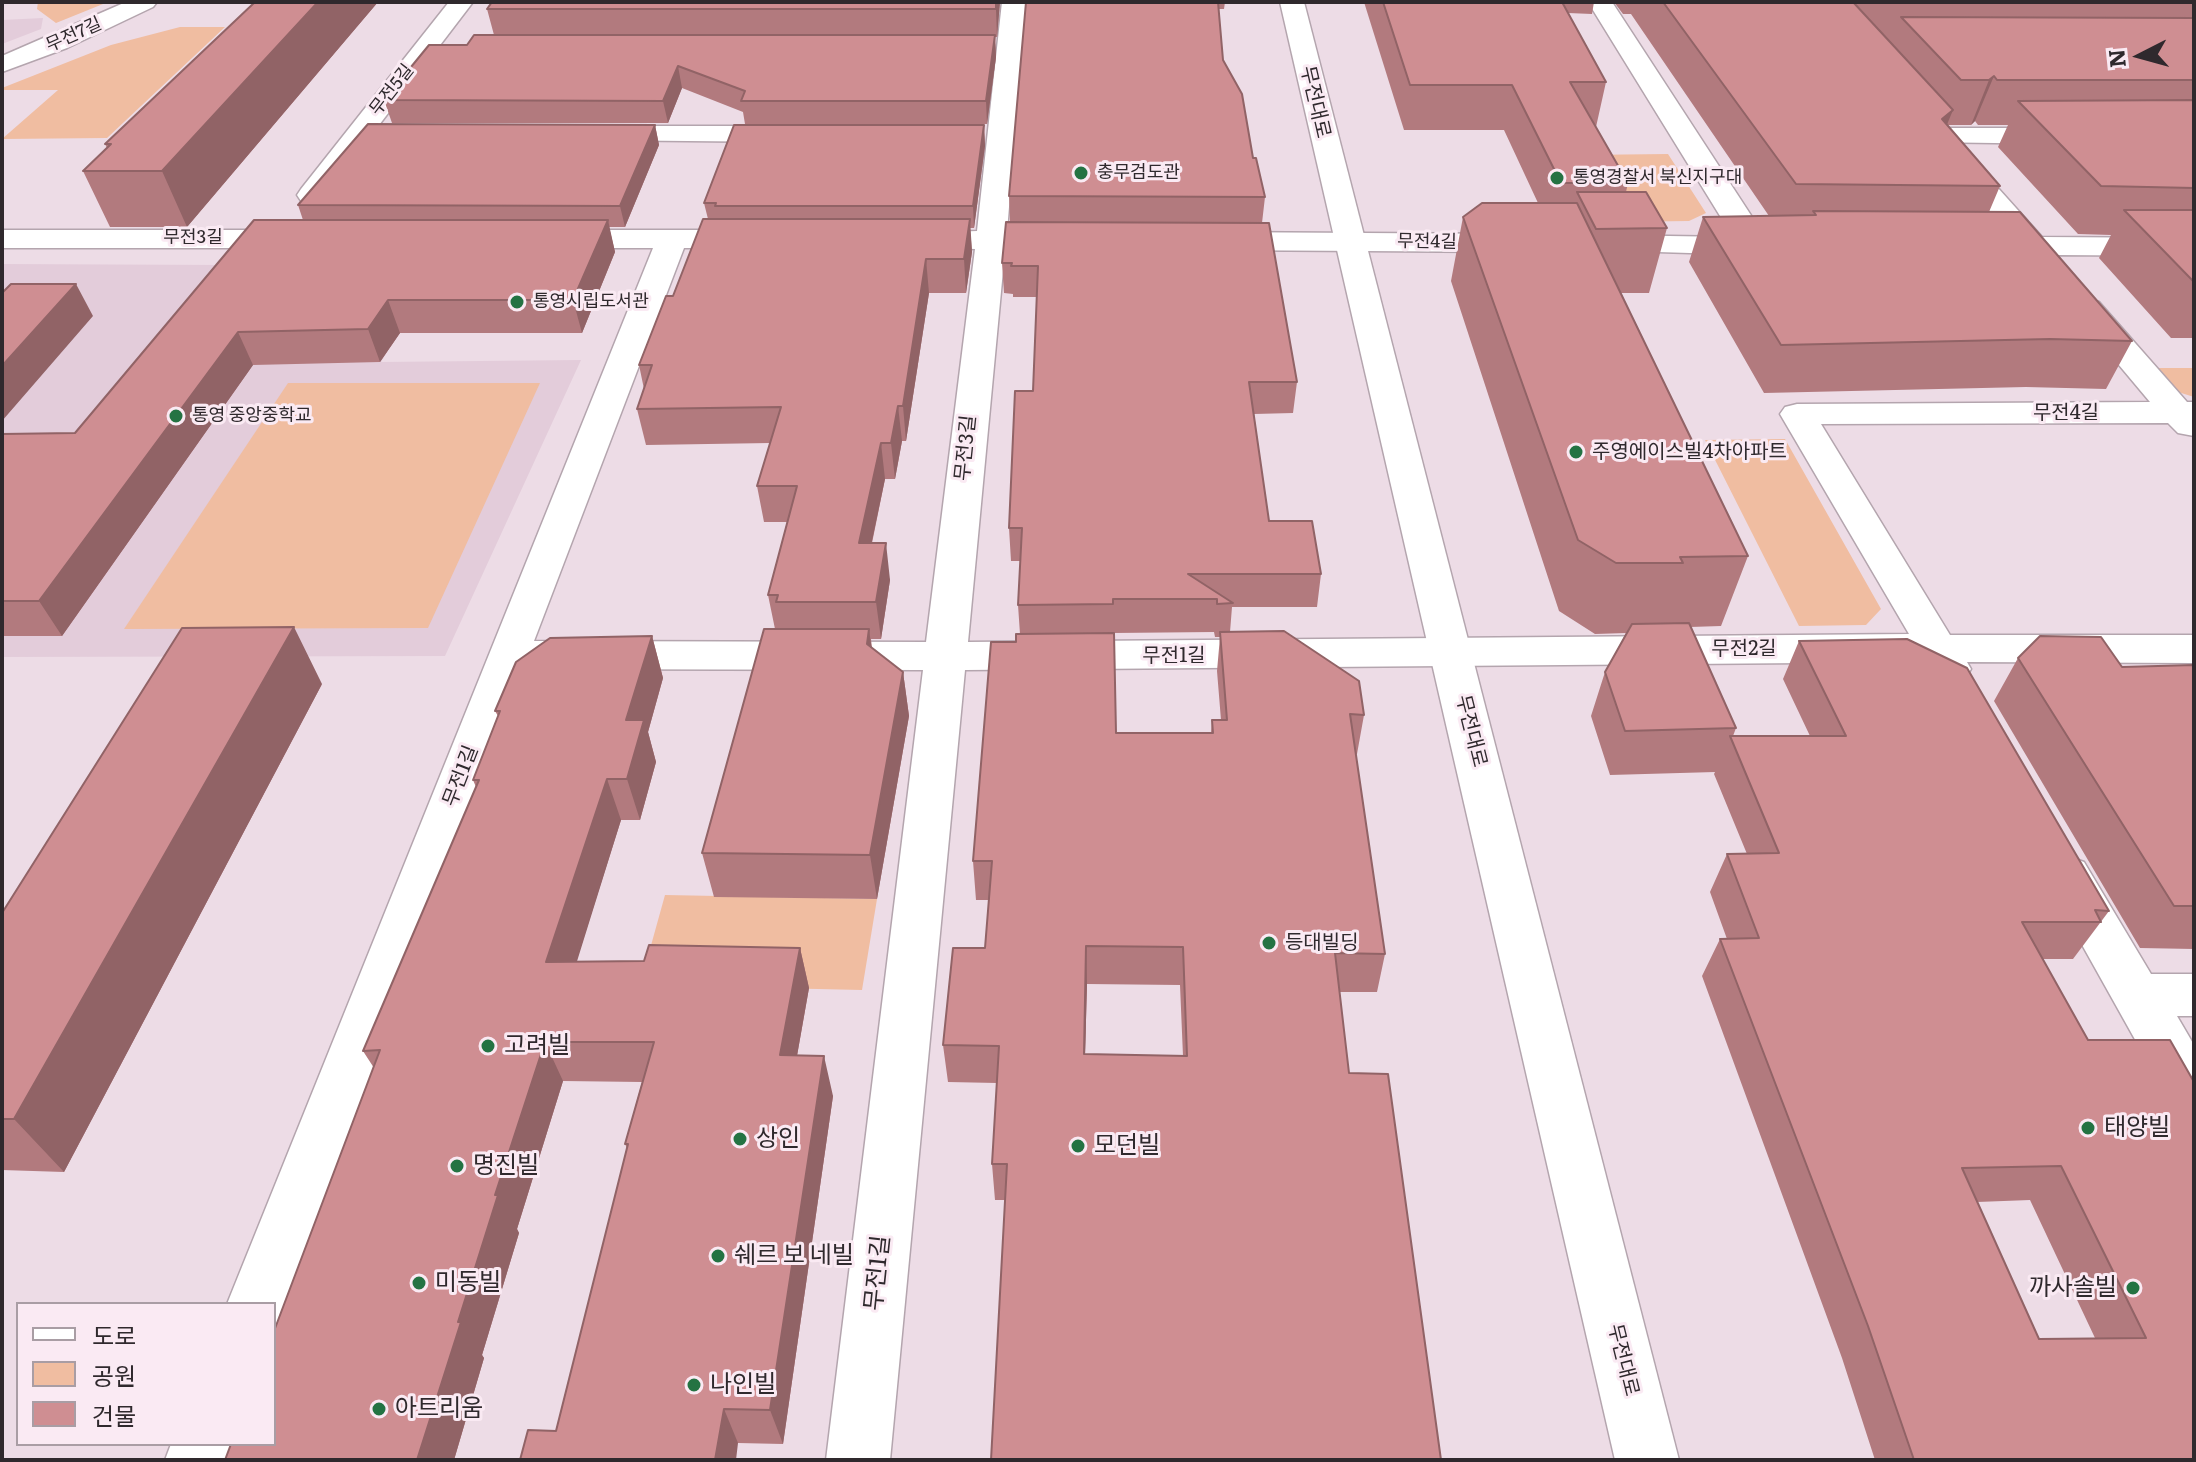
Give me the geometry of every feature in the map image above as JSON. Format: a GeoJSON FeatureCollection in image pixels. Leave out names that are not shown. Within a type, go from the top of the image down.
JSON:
{"type":"FeatureCollection","features":[{"type":"Feature","properties":{"kind":"street","name":"무전7길"},"geometry":{"type":"LineString","coordinates":[[2,65],[58,43],[145,2]]}},
{"type":"Feature","properties":{"kind":"street","name":"무전5길"},"geometry":{"type":"LineString","coordinates":[[278,239],[461,2]]}},
{"type":"Feature","properties":{"kind":"street"},"geometry":{"type":"LineString","coordinates":[[988,240],[1012,47],[1014,2]]}},
{"type":"Feature","properties":{"kind":"street","name":"무전대로"},"geometry":{"type":"LineString","coordinates":[[1292,2],[1647,1460]]}},
{"type":"Feature","properties":{"kind":"street"},"geometry":{"type":"LineString","coordinates":[[1600,2],[1754,246]]}},
{"type":"Feature","properties":{"kind":"street","name":"무전5길"},"geometry":{"type":"LineString","coordinates":[[426,47],[458,47]]}},
{"type":"Feature","properties":{"kind":"street"},"geometry":{"type":"LineString","coordinates":[[980,47],[1012,47]]}},
{"type":"Feature","properties":{"kind":"street","name":"무전4길"},"geometry":{"type":"LineString","coordinates":[[1917,115],[2189,418]]}},
{"type":"Feature","properties":{"kind":"street","name":"무전5길"},"geometry":{"type":"LineString","coordinates":[[358,134],[390,134]]}},
{"type":"Feature","properties":{"kind":"street"},"geometry":{"type":"LineString","coordinates":[[578,134],[814,134]]}},
{"type":"Feature","properties":{"kind":"street"},"geometry":{"type":"LineString","coordinates":[[971,135],[1002,135]]}},
{"type":"Feature","properties":{"kind":"street"},"geometry":{"type":"LineString","coordinates":[[1936,136],[2088,136]]}},
{"type":"Feature","properties":{"kind":"street","name":"무전3길"},"geometry":{"type":"LineString","coordinates":[[2,239],[325,239]]}},
{"type":"Feature","properties":{"kind":"street"},"geometry":{"type":"LineString","coordinates":[[530,239],[783,239]]}},
{"type":"Feature","properties":{"kind":"street"},"geometry":{"type":"LineString","coordinates":[[508,655],[672,239]]}},
{"type":"Feature","properties":{"kind":"street"},"geometry":{"type":"LineString","coordinates":[[878,239],[1098,240]]}},
{"type":"Feature","properties":{"kind":"street","name":"무전3길"},"geometry":{"type":"LineString","coordinates":[[943,656],[988,240]]}},
{"type":"Feature","properties":{"kind":"street"},"geometry":{"type":"LineString","coordinates":[[1176,241],[1348,242]]}},
{"type":"Feature","properties":{"kind":"street","name":"무전4길"},"geometry":{"type":"LineString","coordinates":[[1348,242],[1550,244]]}},
{"type":"Feature","properties":{"kind":"street"},"geometry":{"type":"LineString","coordinates":[[1581,244],[1785,246]]}},
{"type":"Feature","properties":{"kind":"street"},"geometry":{"type":"LineString","coordinates":[[1955,246],[2194,247]]}},
{"type":"Feature","properties":{"kind":"street","name":"무전4길"},"geometry":{"type":"LineString","coordinates":[[1939,650],[1797,414],[2189,418]]}},
{"type":"Feature","properties":{"kind":"street","name":"무전2길"},"geometry":{"type":"LineString","coordinates":[[1453,654],[1748,648],[2194,649]]}},
{"type":"Feature","properties":{"kind":"street"},"geometry":{"type":"LineString","coordinates":[[1939,650],[1970,705]]}},
{"type":"Feature","properties":{"kind":"street","name":"무전1길"},"geometry":{"type":"LineString","coordinates":[[258,1302],[508,655],[1453,654]]}},
{"type":"Feature","properties":{"kind":"street","name":"무전1길"},"geometry":{"type":"LineString","coordinates":[[858,1460],[943,656]]}},
{"type":"Feature","properties":{"kind":"street"},"geometry":{"type":"LineString","coordinates":[[2049,843],[2194,1094]]}},
{"type":"Feature","properties":{"kind":"street"},"geometry":{"type":"LineString","coordinates":[[2135,995],[2194,995]]}},
{"type":"Feature","properties":{"kind":"shaded area"},"geometry":{"type":"Polygon","coordinates":[[[43,18],[41,29],[2,44],[2,20],[43,18]]]}},
{"type":"Feature","properties":{"kind":"shaded area"},"geometry":{"type":"Polygon","coordinates":[[[2,264],[440,266],[381,362],[581,360],[445,656],[2,657],[2,264]]]}},
{"type":"Feature","properties":{"kind":"green space"},"geometry":{"type":"Polygon","coordinates":[[[38,2],[108,2],[56,23],[37,9],[38,2]]]}},
{"type":"Feature","properties":{"kind":"green space"},"geometry":{"type":"Polygon","coordinates":[[[180,27],[225,27],[107,138],[2,139],[58,90],[2,88],[111,45],[180,27]]]}},
{"type":"Feature","properties":{"kind":"green space"},"geometry":{"type":"Polygon","coordinates":[[[1668,154],[1706,213],[1689,221],[1616,222],[1580,155],[1668,154]]]}},
{"type":"Feature","properties":{"kind":"green space"},"geometry":{"type":"Polygon","coordinates":[[[2155,368],[2194,368],[2194,397],[2175,391],[2155,368]]]}},
{"type":"Feature","properties":{"kind":"green space"},"geometry":{"type":"Polygon","coordinates":[[[288,383],[540,383],[428,628],[124,629],[288,383]]]}},
{"type":"Feature","properties":{"kind":"green space"},"geometry":{"type":"Polygon","coordinates":[[[1785,439],[1881,609],[1866,625],[1799,626],[1705,440],[1785,439]]]}},
{"type":"Feature","properties":{"kind":"green space"},"geometry":{"type":"Polygon","coordinates":[[[665,895],[877,899],[862,990],[640,985],[665,895]]]}},
{"type":"Feature","properties":{"kind":"building"},"geometry":{"type":"Polygon","coordinates":[[[255,2],[318,2],[162,171],[83,171],[111,144],[105,144],[255,2]]]}},
{"type":"Feature","properties":{"kind":"building"},"geometry":{"type":"Polygon","coordinates":[[[492,2],[996,2],[996,9],[487,9],[492,2]]]}},
{"type":"Feature","properties":{"kind":"building"},"geometry":{"type":"Polygon","coordinates":[[[1026,2],[1218,2],[1223,60],[1242,94],[1253,158],[1256,158],[1265,197],[1009,196],[1026,2]]]}},
{"type":"Feature","properties":{"kind":"building"},"geometry":{"type":"Polygon","coordinates":[[[1383,2],[1562,2],[1606,82],[1570,82],[1628,183],[1561,183],[1512,85],[1410,85],[1383,2]]]}},
{"type":"Feature","properties":{"kind":"building"},"geometry":{"type":"Polygon","coordinates":[[[1663,2],[1853,2],[1953,110],[1942,119],[2000,186],[1796,184],[1663,2]]]}},
{"type":"Feature","properties":{"kind":"building"},"geometry":{"type":"Polygon","coordinates":[[[1901,17],[2194,18],[2194,80],[1997,80],[1994,76],[1989,80],[1961,80],[1901,17]]]}},
{"type":"Feature","properties":{"kind":"building"},"geometry":{"type":"Polygon","coordinates":[[[474,35],[995,35],[986,101],[741,101],[745,91],[678,66],[663,101],[384,100],[429,45],[467,45],[474,35]]]}},
{"type":"Feature","properties":{"kind":"building"},"geometry":{"type":"Polygon","coordinates":[[[2194,100],[2194,188],[2101,186],[2018,101],[2194,100]]]}},
{"type":"Feature","properties":{"kind":"building"},"geometry":{"type":"Polygon","coordinates":[[[368,124],[655,125],[620,206],[298,205],[368,124]]]}},
{"type":"Feature","properties":{"kind":"building"},"geometry":{"type":"Polygon","coordinates":[[[734,125],[984,125],[973,206],[715,206],[716,203],[704,203],[734,125]]]}},
{"type":"Feature","properties":{"kind":"building"},"geometry":{"type":"Polygon","coordinates":[[[1577,192],[1646,192],[1667,228],[1596,229],[1577,192]]]}},
{"type":"Feature","properties":{"kind":"building"},"geometry":{"type":"Polygon","coordinates":[[[1482,203],[1577,203],[1748,556],[1680,557],[1683,563],[1616,563],[1578,540],[1463,217],[1482,203]]]}},
{"type":"Feature","properties":{"kind":"building"},"geometry":{"type":"Polygon","coordinates":[[[2124,210],[2194,210],[2194,282],[2124,210]]]}},
{"type":"Feature","properties":{"kind":"building"},"geometry":{"type":"Polygon","coordinates":[[[1813,211],[2020,212],[2132,341],[2050,339],[1781,345],[1703,217],[1816,215],[1813,211]]]}},
{"type":"Feature","properties":{"kind":"building"},"geometry":{"type":"Polygon","coordinates":[[[703,219],[970,219],[964,259],[926,259],[903,406],[898,406],[891,443],[881,443],[859,543],[886,543],[876,602],[776,602],[778,595],[768,595],[797,486],[757,486],[781,407],[637,409],[652,365],[639,365],[666,296],[673,296],[703,219]]]}},
{"type":"Feature","properties":{"kind":"building"},"geometry":{"type":"Polygon","coordinates":[[[254,220],[608,220],[573,300],[388,300],[368,329],[238,332],[39,601],[2,601],[2,434],[75,433],[254,220]]]}},
{"type":"Feature","properties":{"kind":"building"},"geometry":{"type":"Polygon","coordinates":[[[1006,222],[1269,223],[1297,382],[1249,382],[1269,521],[1312,521],[1321,574],[1188,574],[1233,603],[1217,604],[1217,599],[1113,599],[1113,604],[1018,605],[1022,528],[1009,528],[1015,391],[1033,391],[1038,266],[1002,263],[1006,222]]]}},
{"type":"Feature","properties":{"kind":"building"},"geometry":{"type":"Polygon","coordinates":[[[11,284],[76,284],[2,366],[2,293],[11,284]]]}},
{"type":"Feature","properties":{"kind":"building"},"geometry":{"type":"Polygon","coordinates":[[[1689,623],[1736,728],[1625,731],[1605,672],[1632,624],[1689,623]]]}},
{"type":"Feature","properties":{"kind":"building"},"geometry":{"type":"Polygon","coordinates":[[[294,627],[14,1119],[2,1119],[2,913],[182,628],[294,627]]]}},
{"type":"Feature","properties":{"kind":"building"},"geometry":{"type":"Polygon","coordinates":[[[764,629],[869,629],[867,644],[903,672],[870,855],[702,853],[764,629]]]}},
{"type":"Feature","properties":{"kind":"building"},"geometry":{"type":"Polygon","coordinates":[[[1284,631],[1359,681],[1364,715],[1350,714],[1385,954],[1335,953],[1349,1073],[1388,1074],[1441,1460],[991,1460],[1007,1164],[992,1164],[999,1046],[943,1045],[953,948],[985,948],[992,861],[973,861],[991,642],[1016,642],[1016,634],[1114,633],[1116,733],[1213,733],[1212,720],[1227,720],[1220,632],[1284,631]],[[1086,946],[1084,1054],[1187,1056],[1183,947],[1086,946]]]}},
{"type":"Feature","properties":{"kind":"building"},"geometry":{"type":"Polygon","coordinates":[[[652,636],[626,720],[644,720],[627,779],[607,779],[546,962],[644,961],[649,945],[800,948],[780,1055],[824,1056],[770,1410],[724,1409],[715,1460],[520,1460],[528,1430],[556,1431],[628,1144],[625,1144],[654,1042],[545,1042],[495,1195],[498,1195],[458,1322],[461,1322],[417,1460],[225,1460],[230,1446],[276,1446],[276,1326],[380,1050],[363,1051],[479,780],[473,780],[500,711],[495,711],[516,662],[550,638],[652,636]]]}},
{"type":"Feature","properties":{"kind":"building"},"geometry":{"type":"Polygon","coordinates":[[[2040,636],[2101,637],[2122,667],[2194,665],[2194,906],[2174,906],[2018,658],[2040,636]]]}},
{"type":"Feature","properties":{"kind":"building"},"geometry":{"type":"Polygon","coordinates":[[[1907,639],[1967,668],[2109,911],[2095,910],[2101,922],[2022,922],[2088,1040],[2170,1040],[2194,1082],[2194,1460],[1914,1460],[1868,1326],[1720,939],[1759,938],[1727,854],[1779,853],[1730,736],[1846,736],[1799,641],[1907,639]],[[2061,1166],[1962,1168],[2039,1339],[2146,1338],[2061,1166]]]}},
{"type":"Feature","properties":{"kind":"place","name":"충무검도관"},"geometry":{"type":"Point","coordinates":[1081,173]}},
{"type":"Feature","properties":{"kind":"place","name":"통영경찰서 북신지구대"},"geometry":{"type":"Point","coordinates":[1557,178]}},
{"type":"Feature","properties":{"kind":"place","name":"통영시립도서관"},"geometry":{"type":"Point","coordinates":[517,302]}},
{"type":"Feature","properties":{"kind":"place","name":"통영 중앙중학교"},"geometry":{"type":"Point","coordinates":[176,416]}},
{"type":"Feature","properties":{"kind":"place","name":"주영에이스빌4차아파트"},"geometry":{"type":"Point","coordinates":[1576,452]}},
{"type":"Feature","properties":{"kind":"place","name":"등대빌딩"},"geometry":{"type":"Point","coordinates":[1269,943]}},
{"type":"Feature","properties":{"kind":"place","name":"고려빌"},"geometry":{"type":"Point","coordinates":[488,1046]}},
{"type":"Feature","properties":{"kind":"place","name":"태양빌"},"geometry":{"type":"Point","coordinates":[2088,1128]}},
{"type":"Feature","properties":{"kind":"place","name":"상인"},"geometry":{"type":"Point","coordinates":[740,1139]}},
{"type":"Feature","properties":{"kind":"place","name":"모던빌"},"geometry":{"type":"Point","coordinates":[1078,1146]}},
{"type":"Feature","properties":{"kind":"place","name":"명진빌"},"geometry":{"type":"Point","coordinates":[457,1166]}},
{"type":"Feature","properties":{"kind":"place","name":"쉐르 보 네빌"},"geometry":{"type":"Point","coordinates":[718,1256]}},
{"type":"Feature","properties":{"kind":"place","name":"미동빌"},"geometry":{"type":"Point","coordinates":[419,1283]}},
{"type":"Feature","properties":{"kind":"place","name":"까사솔빌"},"geometry":{"type":"Point","coordinates":[2133,1288]}},
{"type":"Feature","properties":{"kind":"place","name":"나인빌"},"geometry":{"type":"Point","coordinates":[694,1385]}},
{"type":"Feature","properties":{"kind":"place","name":"아트리움"},"geometry":{"type":"Point","coordinates":[379,1409]}}]}
